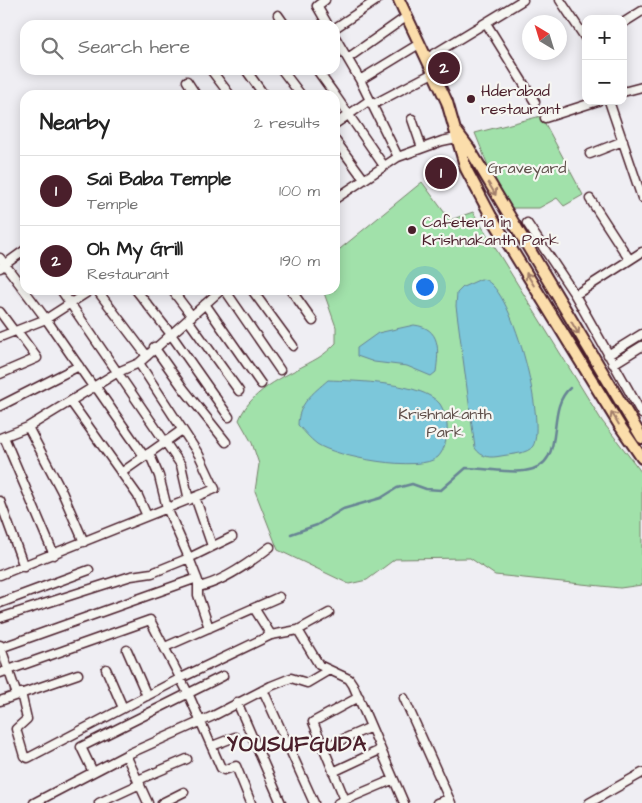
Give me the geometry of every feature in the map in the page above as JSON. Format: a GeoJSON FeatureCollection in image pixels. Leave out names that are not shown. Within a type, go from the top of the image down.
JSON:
{"type":"FeatureCollection","features":[{"type":"Feature","properties":{"kind":"main road"},"geometry":{"type":"LineString","coordinates":[[399,0],[447,102],[466,169],[491,216],[620,426],[642,458]]}},
{"type":"Feature","properties":{"kind":"main road"},"geometry":{"type":"LineString","coordinates":[[458,136],[642,438]]}},
{"type":"Feature","properties":{"kind":"street"},"geometry":{"type":"LineString","coordinates":[[325,0],[317,6],[325,20]]}},
{"type":"Feature","properties":{"kind":"street"},"geometry":{"type":"LineString","coordinates":[[340,25],[377,0]]}},
{"type":"Feature","properties":{"kind":"street"},"geometry":{"type":"LineString","coordinates":[[426,59],[523,0]]}},
{"type":"Feature","properties":{"kind":"street"},"geometry":{"type":"LineString","coordinates":[[560,0],[582,33]]}},
{"type":"Feature","properties":{"kind":"street"},"geometry":{"type":"LineString","coordinates":[[627,20],[642,11]]}},
{"type":"Feature","properties":{"kind":"street"},"geometry":{"type":"LineString","coordinates":[[278,15],[282,20]]}},
{"type":"Feature","properties":{"kind":"street"},"geometry":{"type":"LineString","coordinates":[[348,58],[406,17]]}},
{"type":"Feature","properties":{"kind":"street"},"geometry":{"type":"LineString","coordinates":[[486,23],[535,102]]}},
{"type":"Feature","properties":{"kind":"street"},"geometry":{"type":"LineString","coordinates":[[360,80],[419,44]]}},
{"type":"Feature","properties":{"kind":"street"},"geometry":{"type":"LineString","coordinates":[[340,45],[360,80],[398,157]]}},
{"type":"Feature","properties":{"kind":"street"},"geometry":{"type":"LineString","coordinates":[[340,120],[371,102],[433,73]]}},
{"type":"Feature","properties":{"kind":"street"},"geometry":{"type":"LineString","coordinates":[[215,75],[226,90]]}},
{"type":"Feature","properties":{"kind":"street"},"geometry":{"type":"LineString","coordinates":[[250,75],[260,90]]}},
{"type":"Feature","properties":{"kind":"street"},"geometry":{"type":"LineString","coordinates":[[286,75],[297,90]]}},
{"type":"Feature","properties":{"kind":"street"},"geometry":{"type":"LineString","coordinates":[[321,75],[331,90]]}},
{"type":"Feature","properties":{"kind":"street"},"geometry":{"type":"LineString","coordinates":[[187,81],[193,90]]}},
{"type":"Feature","properties":{"kind":"street"},"geometry":{"type":"LineString","coordinates":[[627,91],[642,87]]}},
{"type":"Feature","properties":{"kind":"street"},"geometry":{"type":"LineString","coordinates":[[340,102],[384,166]]}},
{"type":"Feature","properties":{"kind":"street"},"geometry":{"type":"LineString","coordinates":[[545,118],[586,105]]}},
{"type":"Feature","properties":{"kind":"street"},"geometry":{"type":"LineString","coordinates":[[610,105],[642,198]]}},
{"type":"Feature","properties":{"kind":"street"},"geometry":{"type":"LineString","coordinates":[[412,118],[422,148]]}},
{"type":"Feature","properties":{"kind":"street"},"geometry":{"type":"LineString","coordinates":[[340,192],[398,157],[458,136]]}},
{"type":"Feature","properties":{"kind":"street"},"geometry":{"type":"LineString","coordinates":[[590,154],[622,141]]}},
{"type":"Feature","properties":{"kind":"street"},"geometry":{"type":"LineString","coordinates":[[340,147],[363,178]]}},
{"type":"Feature","properties":{"kind":"street"},"geometry":{"type":"LineString","coordinates":[[590,199],[629,258]]}},
{"type":"Feature","properties":{"kind":"street"},"geometry":{"type":"LineString","coordinates":[[527,223],[575,295],[642,414]]}},
{"type":"Feature","properties":{"kind":"street"},"geometry":{"type":"LineString","coordinates":[[575,295],[629,258],[642,252]]}},
{"type":"Feature","properties":{"kind":"street"},"geometry":{"type":"LineString","coordinates":[[20,253],[2,263],[20,286]]}},
{"type":"Feature","properties":{"kind":"street"},"geometry":{"type":"LineString","coordinates":[[27,295],[146,454],[159,476],[167,508],[196,578],[198,595],[209,628]]}},
{"type":"Feature","properties":{"kind":"street"},"geometry":{"type":"LineString","coordinates":[[65,295],[181,465],[192,498],[212,546]]}},
{"type":"Feature","properties":{"kind":"street"},"geometry":{"type":"LineString","coordinates":[[0,337],[46,319],[83,295]]}},
{"type":"Feature","properties":{"kind":"street"},"geometry":{"type":"LineString","coordinates":[[101,295],[147,356]]}},
{"type":"Feature","properties":{"kind":"street"},"geometry":{"type":"LineString","coordinates":[[140,295],[170,333],[230,417]]}},
{"type":"Feature","properties":{"kind":"street"},"geometry":{"type":"LineString","coordinates":[[175,295],[239,391]]}},
{"type":"Feature","properties":{"kind":"street"},"geometry":{"type":"LineString","coordinates":[[54,555],[2,437],[28,427],[95,388],[118,372],[139,362],[205,304],[212,295]]}},
{"type":"Feature","properties":{"kind":"street"},"geometry":{"type":"LineString","coordinates":[[228,295],[280,370]]}},
{"type":"Feature","properties":{"kind":"street"},"geometry":{"type":"LineString","coordinates":[[256,295],[293,346]]}},
{"type":"Feature","properties":{"kind":"street"},"geometry":{"type":"LineString","coordinates":[[295,295],[314,320]]}},
{"type":"Feature","properties":{"kind":"street"},"geometry":{"type":"LineString","coordinates":[[205,304],[261,384]]}},
{"type":"Feature","properties":{"kind":"street"},"geometry":{"type":"LineString","coordinates":[[0,312],[37,358],[0,374]]}},
{"type":"Feature","properties":{"kind":"street"},"geometry":{"type":"LineString","coordinates":[[608,355],[642,334]]}},
{"type":"Feature","properties":{"kind":"street"},"geometry":{"type":"LineString","coordinates":[[613,364],[642,346]]}},
{"type":"Feature","properties":{"kind":"street"},"geometry":{"type":"LineString","coordinates":[[154,347],[183,388],[226,442]]}},
{"type":"Feature","properties":{"kind":"street"},"geometry":{"type":"LineString","coordinates":[[0,575],[54,555],[215,488],[199,455],[139,362]]}},
{"type":"Feature","properties":{"kind":"street"},"geometry":{"type":"LineString","coordinates":[[0,406],[80,366]]}},
{"type":"Feature","properties":{"kind":"street"},"geometry":{"type":"LineString","coordinates":[[71,402],[138,496],[147,516]]}},
{"type":"Feature","properties":{"kind":"street"},"geometry":{"type":"LineString","coordinates":[[28,427],[62,492],[84,542]]}},
{"type":"Feature","properties":{"kind":"street"},"geometry":{"type":"LineString","coordinates":[[121,473],[182,430]]}},
{"type":"Feature","properties":{"kind":"street"},"geometry":{"type":"LineString","coordinates":[[0,501],[24,567]]}},
{"type":"Feature","properties":{"kind":"street"},"geometry":{"type":"LineString","coordinates":[[0,618],[131,576],[152,573],[189,558],[232,537]]}},
{"type":"Feature","properties":{"kind":"street"},"geometry":{"type":"LineString","coordinates":[[198,587],[214,582],[254,560],[270,547]]}},
{"type":"Feature","properties":{"kind":"street"},"geometry":{"type":"LineString","coordinates":[[0,604],[89,570]]}},
{"type":"Feature","properties":{"kind":"street"},"geometry":{"type":"LineString","coordinates":[[196,578],[0,647],[27,719],[16,729],[24,756],[28,758],[181,678],[272,635],[298,630],[330,613]]}},
{"type":"Feature","properties":{"kind":"street"},"geometry":{"type":"LineString","coordinates":[[165,647],[279,597]]}},
{"type":"Feature","properties":{"kind":"street"},"geometry":{"type":"LineString","coordinates":[[254,608],[272,635]]}},
{"type":"Feature","properties":{"kind":"street"},"geometry":{"type":"LineString","coordinates":[[0,673],[150,620],[181,678],[223,770],[236,766],[251,803]]}},
{"type":"Feature","properties":{"kind":"street"},"geometry":{"type":"LineString","coordinates":[[298,630],[319,666],[349,679],[392,780],[404,803]]}},
{"type":"Feature","properties":{"kind":"street"},"geometry":{"type":"LineString","coordinates":[[127,650],[147,696]]}},
{"type":"Feature","properties":{"kind":"street"},"geometry":{"type":"LineString","coordinates":[[106,669],[123,708]]}},
{"type":"Feature","properties":{"kind":"street"},"geometry":{"type":"LineString","coordinates":[[34,803],[126,755],[289,678],[307,683],[329,670]]}},
{"type":"Feature","properties":{"kind":"street"},"geometry":{"type":"LineString","coordinates":[[0,700],[78,674]]}},
{"type":"Feature","properties":{"kind":"street"},"geometry":{"type":"LineString","coordinates":[[93,772],[81,746],[223,676]]}},
{"type":"Feature","properties":{"kind":"street"},"geometry":{"type":"LineString","coordinates":[[263,690],[314,803]]}},
{"type":"Feature","properties":{"kind":"street"},"geometry":{"type":"LineString","coordinates":[[358,697],[314,721],[333,772],[341,802],[392,780]]}},
{"type":"Feature","properties":{"kind":"street"},"geometry":{"type":"LineString","coordinates":[[404,698],[450,801],[437,803]]}},
{"type":"Feature","properties":{"kind":"street"},"geometry":{"type":"LineString","coordinates":[[237,702],[281,803]]}},
{"type":"Feature","properties":{"kind":"street"},"geometry":{"type":"LineString","coordinates":[[323,748],[371,727]]}},
{"type":"Feature","properties":{"kind":"street"},"geometry":{"type":"LineString","coordinates":[[212,746],[235,737]]}},
{"type":"Feature","properties":{"kind":"street"},"geometry":{"type":"LineString","coordinates":[[333,772],[380,750]]}},
{"type":"Feature","properties":{"kind":"street"},"geometry":{"type":"LineString","coordinates":[[126,755],[148,803]]}},
{"type":"Feature","properties":{"kind":"street"},"geometry":{"type":"LineString","coordinates":[[99,803],[187,759]]}},
{"type":"Feature","properties":{"kind":"street"},"geometry":{"type":"LineString","coordinates":[[589,803],[642,773]]}},
{"type":"Feature","properties":{"kind":"street"},"geometry":{"type":"LineString","coordinates":[[162,803],[184,792]]}},
{"type":"Feature","properties":{"kind":"green space","name":"Graveyard"},"geometry":{"type":"Polygon","coordinates":[[[541,116],[583,195],[564,206],[557,198],[539,208],[509,208],[495,183],[475,133],[541,116]]]}},
{"type":"Feature","properties":{"kind":"green space","name":"Krishnakanth Park"},"geometry":{"type":"Polygon","coordinates":[[[422,182],[450,220],[473,212],[602,421],[642,473],[642,585],[620,588],[495,575],[470,558],[395,559],[367,580],[349,584],[278,550],[255,491],[259,464],[252,443],[239,420],[253,399],[263,390],[321,356],[336,343],[336,327],[325,295],[340,295],[340,249],[422,182]]]}},
{"type":"Feature","properties":{"kind":"water"},"geometry":{"type":"Polygon","coordinates":[[[481,279],[492,285],[504,302],[514,326],[524,354],[535,410],[536,432],[531,449],[493,457],[483,455],[475,448],[456,306],[457,293],[463,287],[481,279]]]}},
{"type":"Feature","properties":{"kind":"water"},"geometry":{"type":"Polygon","coordinates":[[[414,325],[429,331],[434,335],[436,341],[438,356],[436,372],[431,376],[407,366],[374,362],[357,356],[357,348],[378,333],[414,325]]]}},
{"type":"Feature","properties":{"kind":"water"},"geometry":{"type":"Polygon","coordinates":[[[328,380],[387,384],[419,391],[431,397],[440,404],[445,414],[447,425],[446,442],[438,457],[428,462],[414,464],[378,461],[341,454],[317,444],[298,425],[299,418],[307,399],[328,380]]]}},
{"type":"Feature","properties":{"kind":"waterway"},"geometry":{"type":"LineString","coordinates":[[291,534],[317,525],[343,509],[381,498],[397,488],[412,484],[426,489],[441,490],[466,468],[524,471],[538,467],[547,459],[552,449],[558,410],[562,398],[570,388]]}},
{"type":"Feature","properties":{"kind":"place","name":"Oh My Grill"},"geometry":{"type":"Point","coordinates":[444,68]}},
{"type":"Feature","properties":{"kind":"place","name":"Hderabad restaurant"},"geometry":{"type":"Point","coordinates":[471,99]}},
{"type":"Feature","properties":{"kind":"place","name":"Sai Baba Temple"},"geometry":{"type":"Point","coordinates":[441,173]}},
{"type":"Feature","properties":{"kind":"place","name":"Cafeteria in Krishnakanth Park"},"geometry":{"type":"Point","coordinates":[412,230]}},
{"type":"Feature","properties":{"kind":"district","name":"YOUSUFGUDA"},"geometry":{"type":"Point","coordinates":[297,744]}}]}
